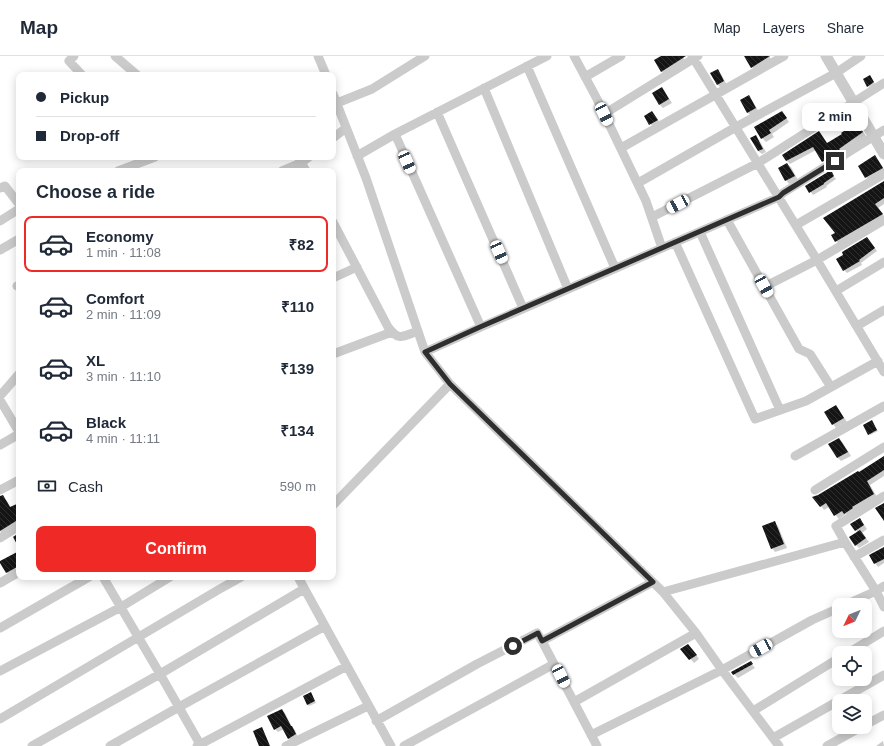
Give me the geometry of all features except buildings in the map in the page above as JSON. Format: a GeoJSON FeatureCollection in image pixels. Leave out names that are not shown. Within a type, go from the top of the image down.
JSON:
{"type":"FeatureCollection","features":[{"type":"Feature","properties":{"kind":"street"},"geometry":{"type":"LineString","coordinates":[[74,56],[69,61],[79,72]]}},
{"type":"Feature","properties":{"kind":"street"},"geometry":{"type":"LineString","coordinates":[[115,56],[134,72]]}},
{"type":"Feature","properties":{"kind":"street"},"geometry":{"type":"LineString","coordinates":[[318,56],[325,72]]}},
{"type":"Feature","properties":{"kind":"street"},"geometry":{"type":"LineString","coordinates":[[425,56],[372,89],[336,103],[366,178],[425,352],[450,384],[663,592],[696,633],[779,746]]}},
{"type":"Feature","properties":{"kind":"street"},"geometry":{"type":"LineString","coordinates":[[357,156],[395,134],[547,56]]}},
{"type":"Feature","properties":{"kind":"street"},"geometry":{"type":"LineString","coordinates":[[574,56],[586,77],[638,183],[652,217],[662,248]]}},
{"type":"Feature","properties":{"kind":"street"},"geometry":{"type":"LineString","coordinates":[[586,77],[621,56]]}},
{"type":"Feature","properties":{"kind":"street"},"geometry":{"type":"LineString","coordinates":[[621,148],[784,56]]}},
{"type":"Feature","properties":{"kind":"street"},"geometry":{"type":"LineString","coordinates":[[826,56],[884,154]]}},
{"type":"Feature","properties":{"kind":"street"},"geometry":{"type":"LineString","coordinates":[[638,183],[736,127],[836,73],[861,56]]}},
{"type":"Feature","properties":{"kind":"street"},"geometry":{"type":"LineString","coordinates":[[604,114],[695,57],[884,372]]}},
{"type":"Feature","properties":{"kind":"street"},"geometry":{"type":"LineString","coordinates":[[528,66],[616,268]]}},
{"type":"Feature","properties":{"kind":"street"},"geometry":{"type":"LineString","coordinates":[[652,217],[758,163],[884,83]]}},
{"type":"Feature","properties":{"kind":"street"},"geometry":{"type":"LineString","coordinates":[[484,88],[568,289]]}},
{"type":"Feature","properties":{"kind":"street"},"geometry":{"type":"LineString","coordinates":[[437,112],[523,308]]}},
{"type":"Feature","properties":{"kind":"street"},"geometry":{"type":"LineString","coordinates":[[336,136],[346,128]]}},
{"type":"Feature","properties":{"kind":"street"},"geometry":{"type":"LineString","coordinates":[[425,352],[779,197],[783,193],[884,130]]}},
{"type":"Feature","properties":{"kind":"street"},"geometry":{"type":"LineString","coordinates":[[395,134],[480,327]]}},
{"type":"Feature","properties":{"kind":"street"},"geometry":{"type":"LineString","coordinates":[[125,168],[137,160]]}},
{"type":"Feature","properties":{"kind":"street"},"geometry":{"type":"LineString","coordinates":[[289,168],[303,162]]}},
{"type":"Feature","properties":{"kind":"street"},"geometry":{"type":"LineString","coordinates":[[796,225],[884,174]]}},
{"type":"Feature","properties":{"kind":"street"},"geometry":{"type":"LineString","coordinates":[[0,188],[5,186],[16,200]]}},
{"type":"Feature","properties":{"kind":"street"},"geometry":{"type":"LineString","coordinates":[[0,222],[16,211]]}},
{"type":"Feature","properties":{"kind":"street"},"geometry":{"type":"LineString","coordinates":[[727,220],[800,349],[810,354],[831,387]]}},
{"type":"Feature","properties":{"kind":"street"},"geometry":{"type":"LineString","coordinates":[[764,286],[817,260],[884,220]]}},
{"type":"Feature","properties":{"kind":"street"},"geometry":{"type":"LineString","coordinates":[[336,228],[388,327],[396,336],[401,337],[418,332]]}},
{"type":"Feature","properties":{"kind":"street"},"geometry":{"type":"LineString","coordinates":[[700,232],[780,410]]}},
{"type":"Feature","properties":{"kind":"street"},"geometry":{"type":"LineString","coordinates":[[336,243],[342,240]]}},
{"type":"Feature","properties":{"kind":"street"},"geometry":{"type":"LineString","coordinates":[[0,250],[16,241]]}},
{"type":"Feature","properties":{"kind":"street"},"geometry":{"type":"LineString","coordinates":[[675,242],[755,419],[806,401],[877,359],[884,353]]}},
{"type":"Feature","properties":{"kind":"street"},"geometry":{"type":"LineString","coordinates":[[836,291],[884,262]]}},
{"type":"Feature","properties":{"kind":"street"},"geometry":{"type":"LineString","coordinates":[[336,277],[357,268]]}},
{"type":"Feature","properties":{"kind":"street"},"geometry":{"type":"LineString","coordinates":[[857,326],[884,310]]}},
{"type":"Feature","properties":{"kind":"street"},"geometry":{"type":"LineString","coordinates":[[336,353],[392,332]]}},
{"type":"Feature","properties":{"kind":"street"},"geometry":{"type":"LineString","coordinates":[[0,396],[16,377]]}},
{"type":"Feature","properties":{"kind":"street"},"geometry":{"type":"LineString","coordinates":[[336,502],[450,384]]}},
{"type":"Feature","properties":{"kind":"street"},"geometry":{"type":"LineString","coordinates":[[0,400],[16,428]]}},
{"type":"Feature","properties":{"kind":"street"},"geometry":{"type":"LineString","coordinates":[[795,456],[884,406]]}},
{"type":"Feature","properties":{"kind":"street"},"geometry":{"type":"LineString","coordinates":[[0,445],[16,435]]}},
{"type":"Feature","properties":{"kind":"street"},"geometry":{"type":"LineString","coordinates":[[815,490],[884,447]]}},
{"type":"Feature","properties":{"kind":"street"},"geometry":{"type":"LineString","coordinates":[[0,490],[16,482]]}},
{"type":"Feature","properties":{"kind":"street"},"geometry":{"type":"LineString","coordinates":[[884,496],[836,526],[884,606]]}},
{"type":"Feature","properties":{"kind":"street"},"geometry":{"type":"LineString","coordinates":[[0,538],[16,528]]}},
{"type":"Feature","properties":{"kind":"street"},"geometry":{"type":"LineString","coordinates":[[854,557],[884,540]]}},
{"type":"Feature","properties":{"kind":"street"},"geometry":{"type":"LineString","coordinates":[[663,592],[845,542]]}},
{"type":"Feature","properties":{"kind":"street"},"geometry":{"type":"LineString","coordinates":[[0,583],[16,574]]}},
{"type":"Feature","properties":{"kind":"street"},"geometry":{"type":"LineString","coordinates":[[0,628],[84,580]]}},
{"type":"Feature","properties":{"kind":"street"},"geometry":{"type":"LineString","coordinates":[[105,580],[179,706],[200,745],[347,666]]}},
{"type":"Feature","properties":{"kind":"street"},"geometry":{"type":"LineString","coordinates":[[0,671],[121,607],[165,580]]}},
{"type":"Feature","properties":{"kind":"street"},"geometry":{"type":"LineString","coordinates":[[0,719],[236,580]]}},
{"type":"Feature","properties":{"kind":"street"},"geometry":{"type":"LineString","coordinates":[[300,580],[391,746]]}},
{"type":"Feature","properties":{"kind":"street"},"geometry":{"type":"LineString","coordinates":[[542,641],[653,582]]}},
{"type":"Feature","properties":{"kind":"street"},"geometry":{"type":"LineString","coordinates":[[860,598],[884,586]]}},
{"type":"Feature","properties":{"kind":"street"},"geometry":{"type":"LineString","coordinates":[[32,746],[160,674],[304,589]]}},
{"type":"Feature","properties":{"kind":"street"},"geometry":{"type":"LineString","coordinates":[[376,721],[477,664],[538,633],[593,742],[812,620],[832,611]]}},
{"type":"Feature","properties":{"kind":"street"},"geometry":{"type":"LineString","coordinates":[[110,746],[179,706],[325,626]]}},
{"type":"Feature","properties":{"kind":"street"},"geometry":{"type":"LineString","coordinates":[[859,646],[884,631]]}},
{"type":"Feature","properties":{"kind":"street"},"geometry":{"type":"LineString","coordinates":[[574,702],[696,633]]}},
{"type":"Feature","properties":{"kind":"street"},"geometry":{"type":"LineString","coordinates":[[753,710],[832,662]]}},
{"type":"Feature","properties":{"kind":"street"},"geometry":{"type":"LineString","coordinates":[[404,746],[554,664]]}},
{"type":"Feature","properties":{"kind":"street"},"geometry":{"type":"LineString","coordinates":[[773,738],[884,675]]}},
{"type":"Feature","properties":{"kind":"street"},"geometry":{"type":"LineString","coordinates":[[286,746],[368,706]]}},
{"type":"Feature","properties":{"kind":"street"},"geometry":{"type":"LineString","coordinates":[[872,721],[884,715]]}},
{"type":"Feature","properties":{"kind":"street"},"geometry":{"type":"LineString","coordinates":[[827,746],[848,734]]}},
{"type":"Feature","properties":{"kind":"route"},"geometry":{"type":"LineString","coordinates":[[513,646],[538,633],[542,641],[653,582],[450,384],[425,352],[779,197],[783,193],[835,161]]}}]}
